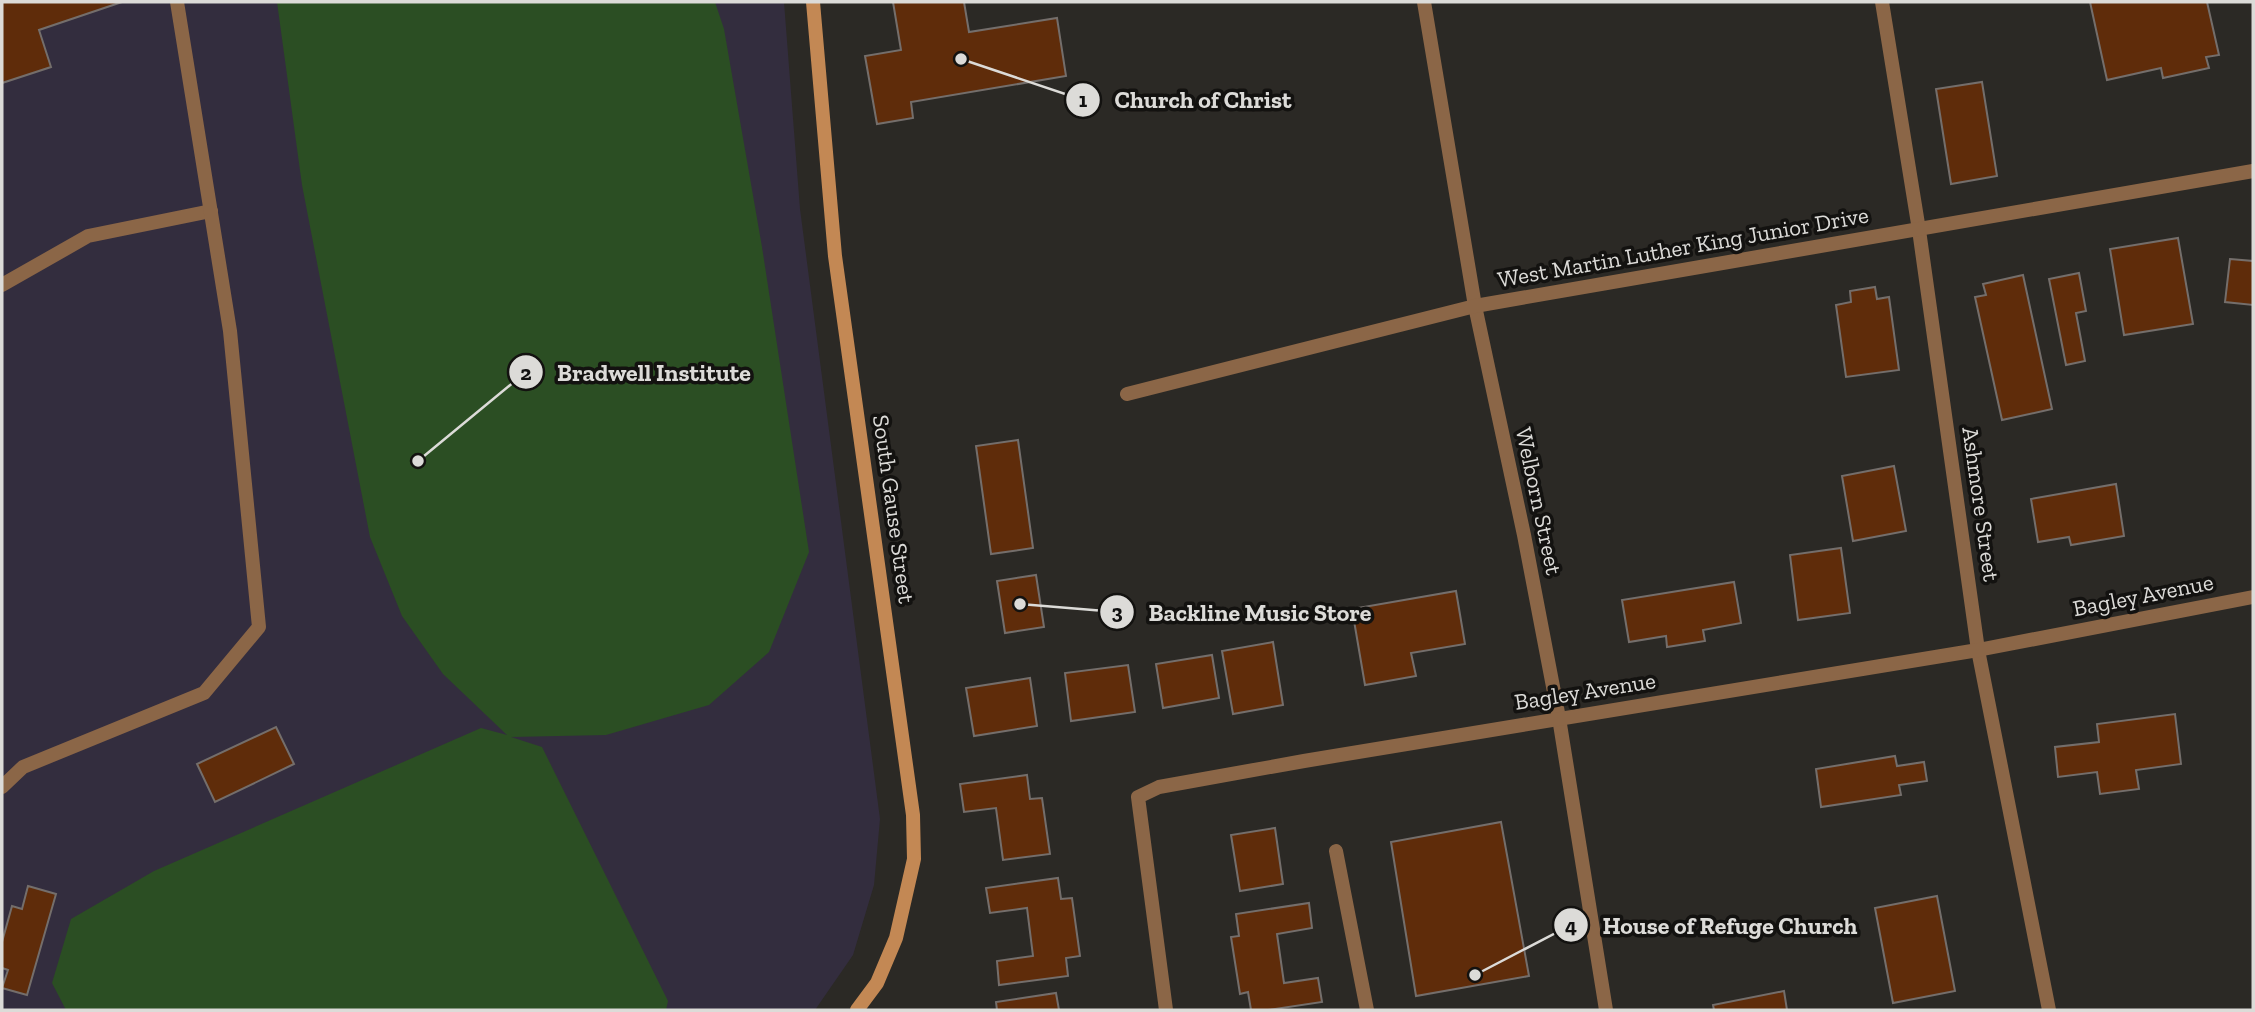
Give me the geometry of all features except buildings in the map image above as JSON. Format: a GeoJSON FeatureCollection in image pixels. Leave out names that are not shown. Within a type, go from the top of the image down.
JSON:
{"type":"FeatureCollection","features":[{"type":"Feature","properties":{"kind":"street"},"geometry":{"type":"LineString","coordinates":[[2,786],[23,767],[204,694],[259,627],[230,331],[177,2]]}},
{"type":"Feature","properties":{"kind":"street","name":"South Gause Street"},"geometry":{"type":"LineString","coordinates":[[813,2],[835,256],[913,815],[914,859],[897,938],[877,983],[857,1010]]}},
{"type":"Feature","properties":{"kind":"street","name":"Welborn Street"},"geometry":{"type":"LineString","coordinates":[[1424,2],[1475,306],[1524,535],[1559,718],[1606,1010]]}},
{"type":"Feature","properties":{"kind":"street","name":"Ashmore Street"},"geometry":{"type":"LineString","coordinates":[[1882,2],[1920,230],[1978,650],[2049,1010]]}},
{"type":"Feature","properties":{"kind":"street","name":"West Martin Luther King Junior Drive"},"geometry":{"type":"LineString","coordinates":[[1127,394],[1475,306],[2253,171]]}},
{"type":"Feature","properties":{"kind":"street"},"geometry":{"type":"LineString","coordinates":[[2,285],[88,236],[211,211]]}},
{"type":"Feature","properties":{"kind":"street","name":"Bagley Avenue"},"geometry":{"type":"LineString","coordinates":[[1166,1010],[1138,797],[1159,787],[1978,650],[2253,597]]}},
{"type":"Feature","properties":{"kind":"street"},"geometry":{"type":"LineString","coordinates":[[1336,851],[1367,1010]]}},
{"type":"Feature","properties":{"kind":"shaded area"},"geometry":{"type":"Polygon","coordinates":[[[2,2],[784,2],[800,209],[880,819],[874,885],[853,955],[815,1010],[2,1010],[2,2]]]}},
{"type":"Feature","properties":{"kind":"green space"},"geometry":{"type":"Polygon","coordinates":[[[277,2],[715,2],[724,29],[762,247],[809,552],[769,652],[709,705],[606,735],[511,737],[542,747],[668,1001],[666,1010],[66,1010],[52,983],[71,919],[154,871],[481,728],[507,735],[443,674],[402,616],[370,537],[302,185],[277,2]]]}},
{"type":"Feature","properties":{"kind":"place","name":"Church of Christ"},"geometry":{"type":"Point","coordinates":[961,59]}},
{"type":"Feature","properties":{"kind":"place","name":"Bradwell Institute"},"geometry":{"type":"Point","coordinates":[418,461]}},
{"type":"Feature","properties":{"kind":"place","name":"Backline Music Store"},"geometry":{"type":"Point","coordinates":[1020,604]}},
{"type":"Feature","properties":{"kind":"place","name":"House of Refuge Church"},"geometry":{"type":"Point","coordinates":[1475,975]}}]}
